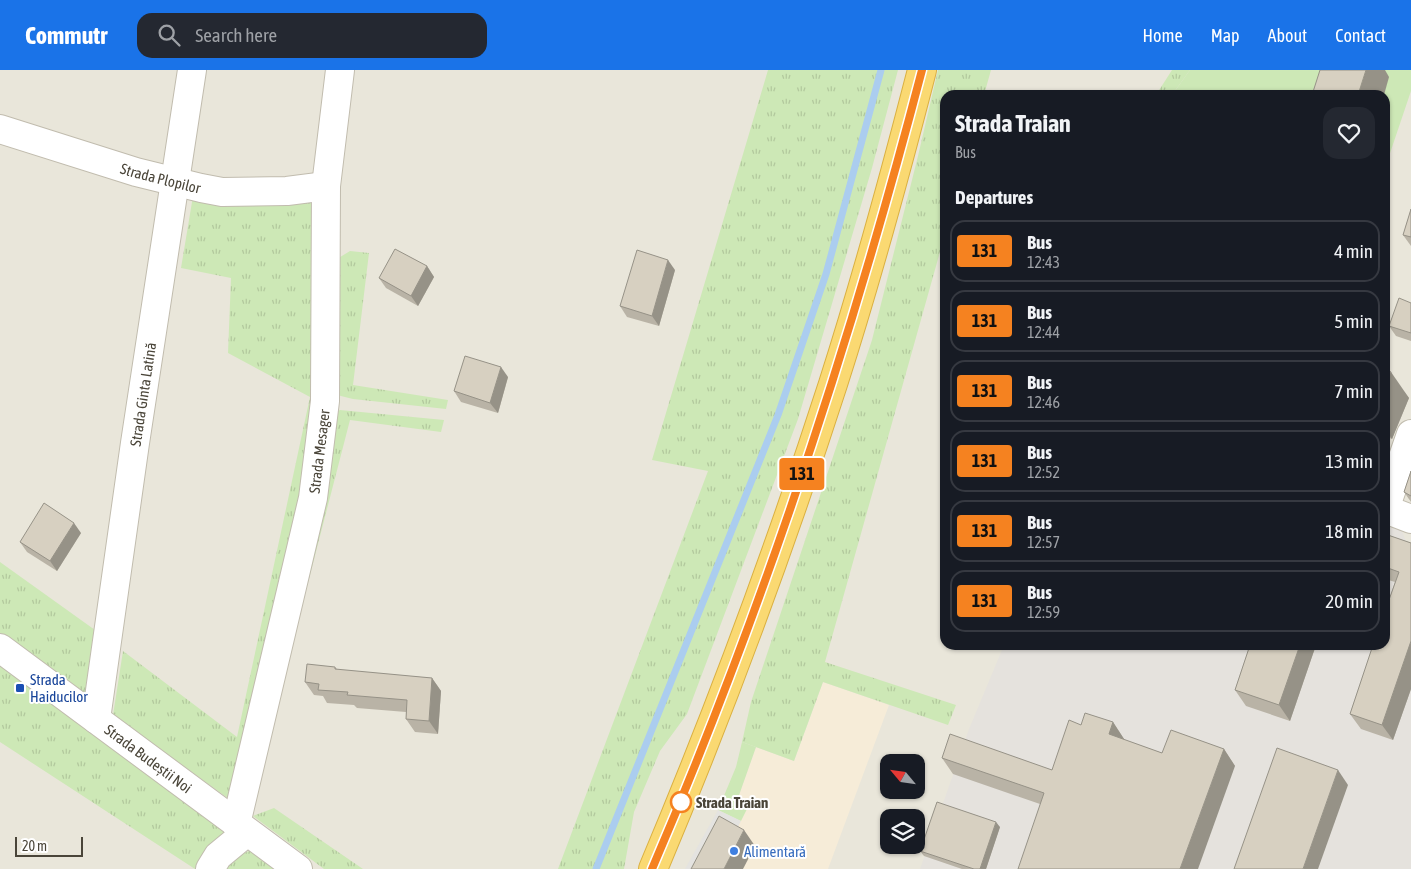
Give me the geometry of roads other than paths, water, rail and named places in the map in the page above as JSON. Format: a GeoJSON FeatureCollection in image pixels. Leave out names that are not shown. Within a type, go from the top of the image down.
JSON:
{"type":"FeatureCollection","features":[{"type":"Feature","properties":{"kind":"highway"},"geometry":{"type":"LineString","coordinates":[[652,869],[729,681],[776,552],[833,383],[897,167],[922,70]]}},
{"type":"Feature","properties":{"kind":"street","name":"Strada Ginta Latină"},"geometry":{"type":"LineString","coordinates":[[96,720],[135,443],[192,70]]}},
{"type":"Feature","properties":{"kind":"street","name":"Strada Mesager"},"geometry":{"type":"LineString","coordinates":[[241,828],[313,498],[325,401],[326,186],[340,70]]}},
{"type":"Feature","properties":{"kind":"street","name":"Strada Plopilor"},"geometry":{"type":"LineString","coordinates":[[0,129],[176,183],[222,192],[287,191],[326,186]]}},
{"type":"Feature","properties":{"kind":"street"},"geometry":{"type":"LineString","coordinates":[[1390,495],[1411,434]]}},
{"type":"Feature","properties":{"kind":"street"},"geometry":{"type":"LineString","coordinates":[[1390,511],[1411,519]]}},
{"type":"Feature","properties":{"kind":"street","name":"Strada Budeștii Noi"},"geometry":{"type":"LineString","coordinates":[[0,648],[298,869]]}},
{"type":"Feature","properties":{"kind":"street"},"geometry":{"type":"LineString","coordinates":[[210,869],[241,828]]}},
{"type":"Feature","properties":{"kind":"waterway"},"geometry":{"type":"LineString","coordinates":[[596,869],[778,415],[826,274],[881,70]]}},
{"type":"Feature","properties":{"kind":"place","name":"Strada Haiducilor"},"geometry":{"type":"Point","coordinates":[20,688]}},
{"type":"Feature","properties":{"kind":"place","name":"Strada Traian"},"geometry":{"type":"Point","coordinates":[681,802]}},
{"type":"Feature","properties":{"kind":"place","name":"Alimentară"},"geometry":{"type":"Point","coordinates":[734,851]}}]}
